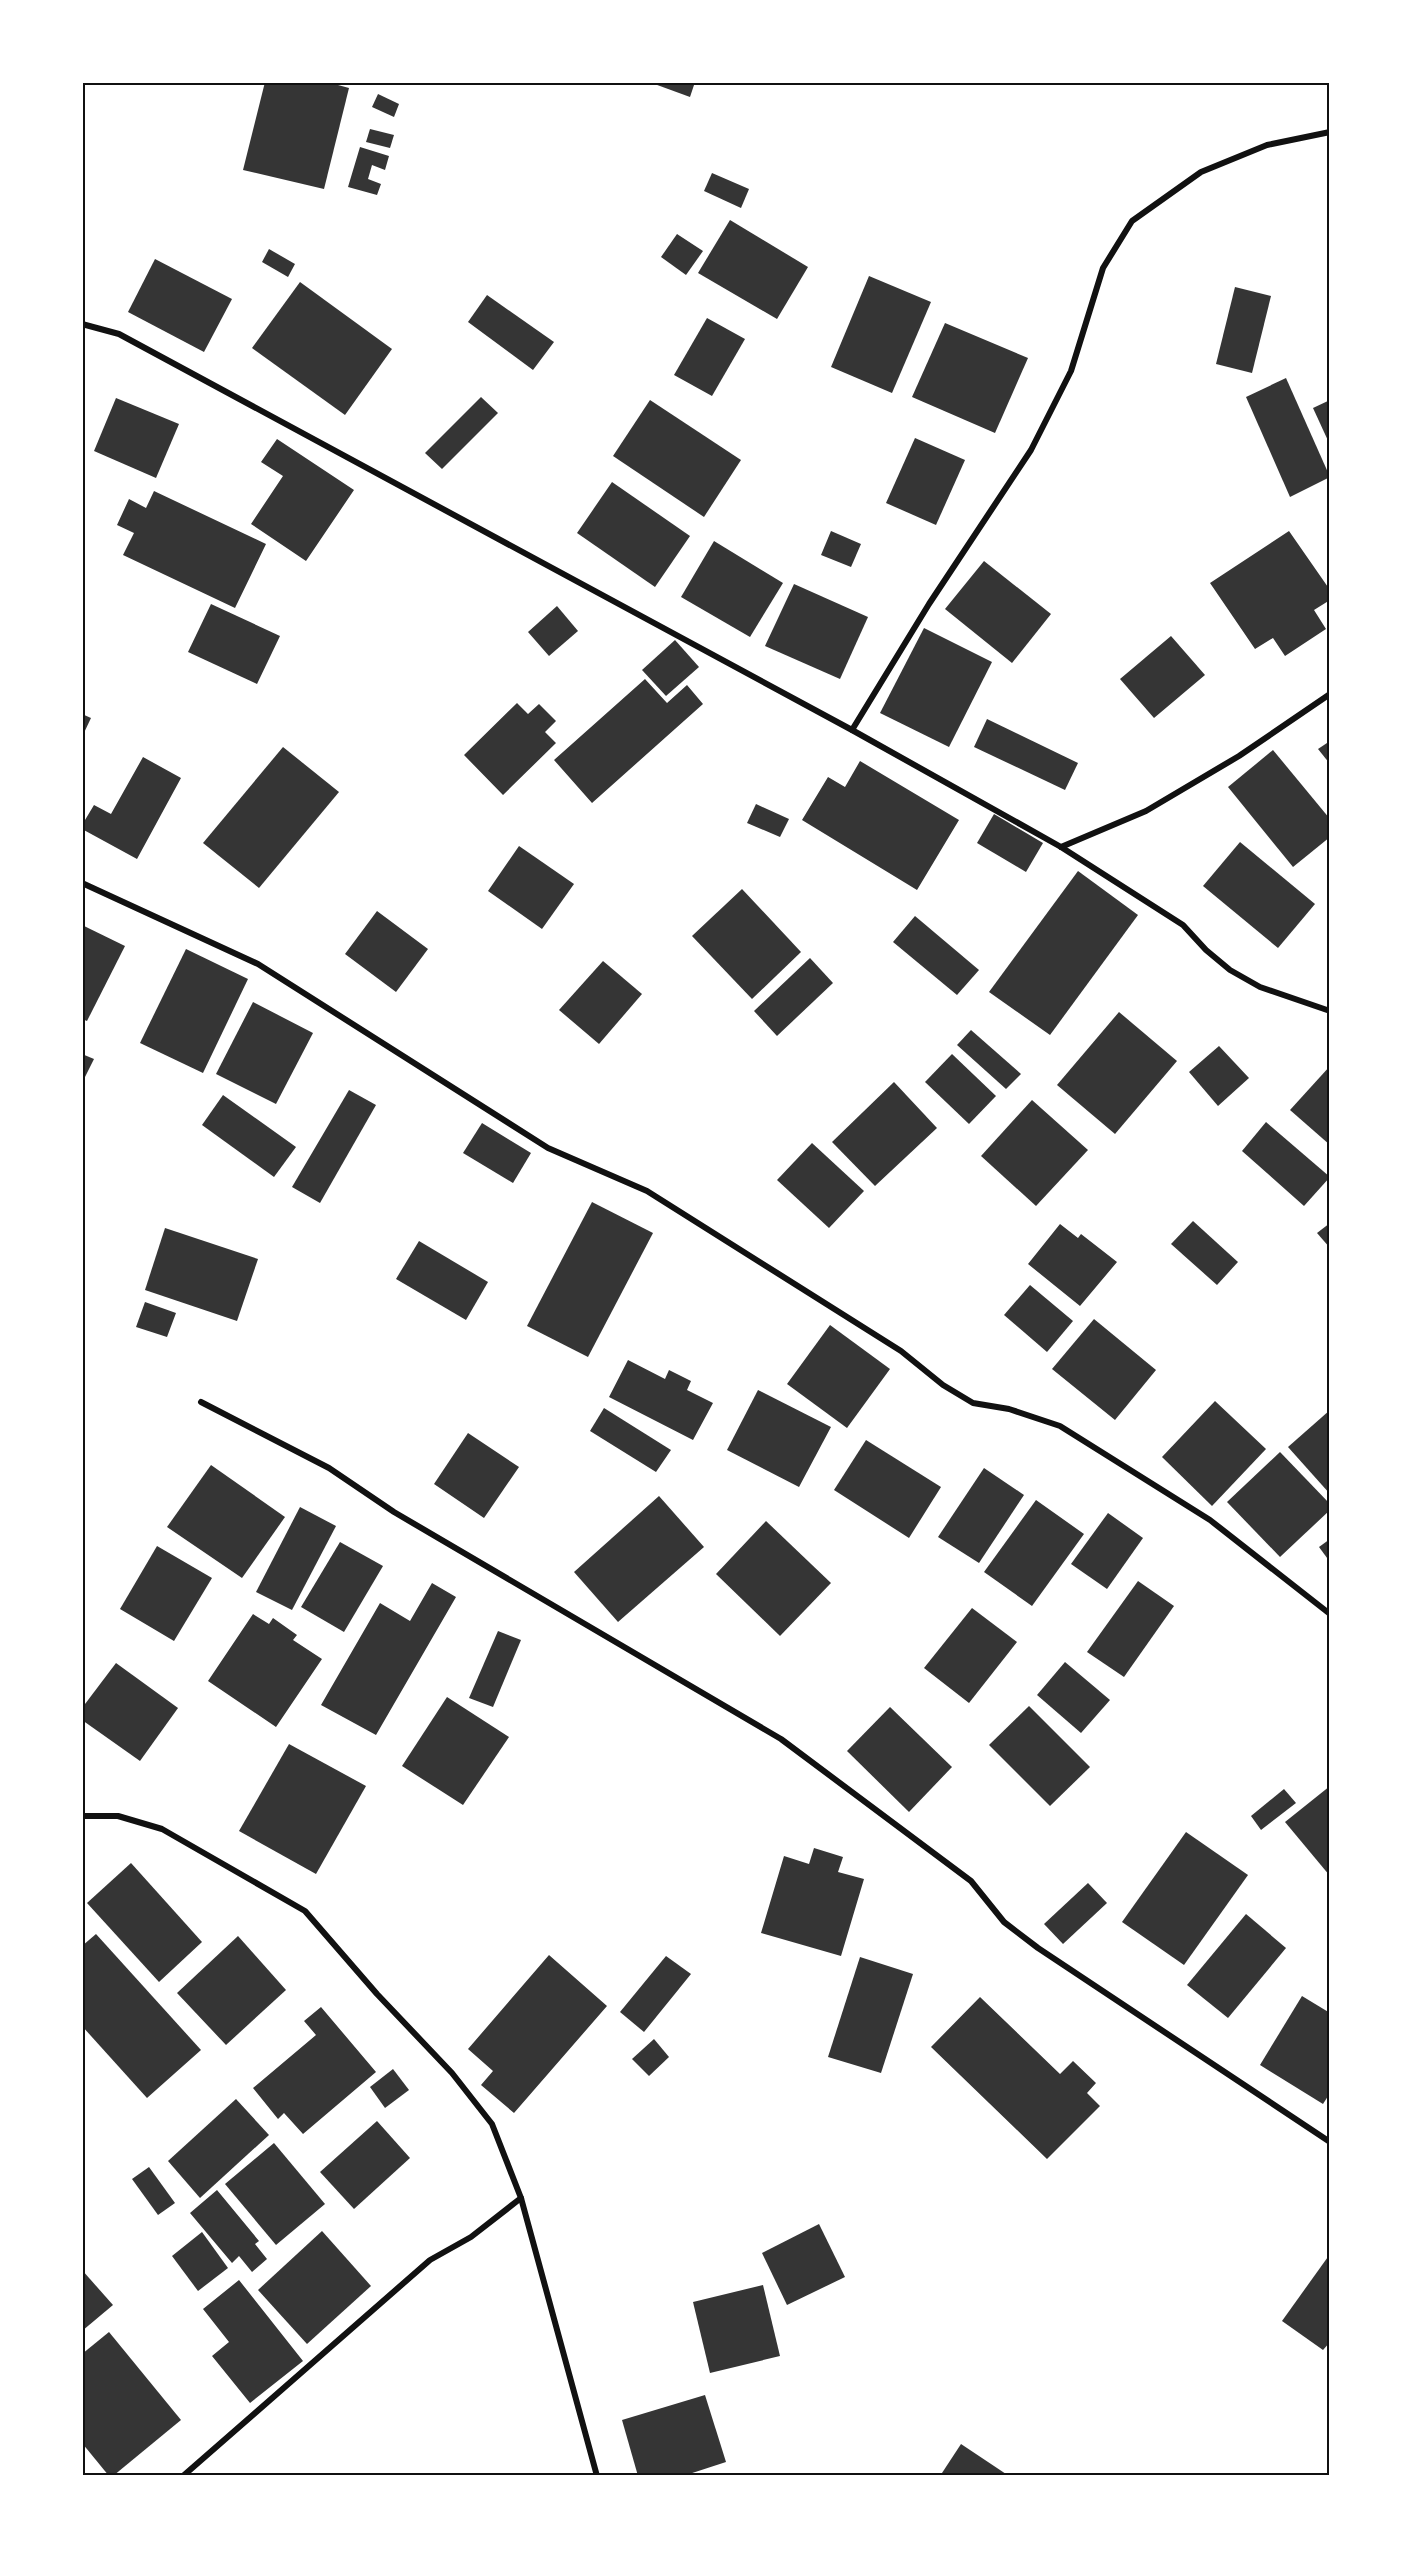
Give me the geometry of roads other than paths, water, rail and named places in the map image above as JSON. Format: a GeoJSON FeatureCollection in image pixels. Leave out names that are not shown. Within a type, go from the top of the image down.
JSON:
{"type":"FeatureCollection","features":[{"type":"Feature","properties":{"kind":"street"},"geometry":{"type":"LineString","coordinates":[[852,730],[929,604],[979,532],[1031,450],[1071,371],[1103,268],[1132,221],[1201,172],[1267,145],[1329,132]]}},
{"type":"Feature","properties":{"kind":"street"},"geometry":{"type":"LineString","coordinates":[[82,324],[119,334],[852,730],[1061,847],[1183,925],[1206,950],[1230,970],[1260,987],[1329,1011]]}},
{"type":"Feature","properties":{"kind":"street"},"geometry":{"type":"LineString","coordinates":[[1061,847],[1146,811],[1239,756],[1329,694]]}},
{"type":"Feature","properties":{"kind":"street"},"geometry":{"type":"LineString","coordinates":[[82,883],[258,964],[548,1148],[647,1191],[901,1351],[943,1385],[973,1403],[1009,1409],[1068,1431],[1210,1520],[1329,1614]]}},
{"type":"Feature","properties":{"kind":"street"},"geometry":{"type":"LineString","coordinates":[[201,1402],[329,1468],[394,1512],[782,1739],[971,1881],[1004,1922],[1038,1948],[1329,2142]]}},
{"type":"Feature","properties":{"kind":"street"},"geometry":{"type":"LineString","coordinates":[[82,1816],[118,1816],[162,1829],[304,1911],[377,1994],[452,2073],[492,2124],[521,2198],[597,2475]]}},
{"type":"Feature","properties":{"kind":"street"},"geometry":{"type":"LineString","coordinates":[[183,2475],[430,2260],[471,2238],[521,2198]]}}]}
